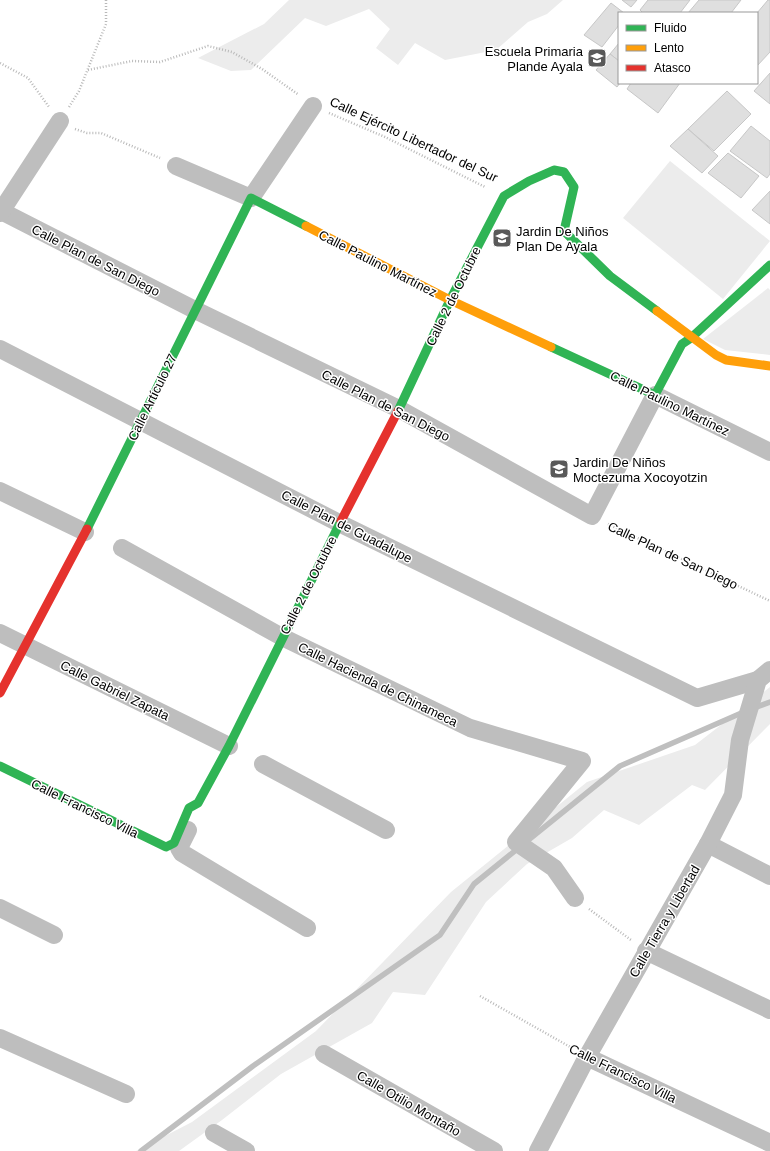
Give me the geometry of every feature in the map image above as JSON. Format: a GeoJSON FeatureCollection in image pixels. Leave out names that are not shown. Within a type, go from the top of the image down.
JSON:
{"type":"FeatureCollection","features":[{"type":"Feature","properties":{"kind":"street","name":"Calle Artículo 27"},"geometry":{"type":"LineString","coordinates":[[0,693],[85,532],[251,198],[313,106]]}},
{"type":"Feature","properties":{"kind":"street"},"geometry":{"type":"LineString","coordinates":[[1,212],[60,121]]}},
{"type":"Feature","properties":{"kind":"street","name":"Calle Paulino Martínez"},"geometry":{"type":"LineString","coordinates":[[176,166],[251,198],[450,300],[655,395],[770,452]]}},
{"type":"Feature","properties":{"kind":"street","name":"Calle Ejército Libertador del Sur"},"geometry":{"type":"LineString","coordinates":[[504,196],[529,181],[554,170],[564,172],[574,186],[564,232],[610,276],[691,338],[716,355],[726,360],[770,366]]}},
{"type":"Feature","properties":{"kind":"street","name":"Calle 2 de Octubre"},"geometry":{"type":"LineString","coordinates":[[176,850],[179,848],[199,810],[198,803],[229,746],[339,523],[399,409],[450,300],[504,196]]}},
{"type":"Feature","properties":{"kind":"street","name":"Calle Plan de San Diego"},"geometry":{"type":"LineString","coordinates":[[1,212],[195,310],[399,409],[592,516]]}},
{"type":"Feature","properties":{"kind":"street"},"geometry":{"type":"LineString","coordinates":[[592,516],[682,344],[691,338],[770,265]]}},
{"type":"Feature","properties":{"kind":"street","name":"Calle Plan de Guadalupe"},"geometry":{"type":"LineString","coordinates":[[0,349],[339,523],[697,698]]}},
{"type":"Feature","properties":{"kind":"street"},"geometry":{"type":"LineString","coordinates":[[60,580],[77,568],[95,535],[111,502],[107,488]]}},
{"type":"Feature","properties":{"kind":"street"},"geometry":{"type":"LineString","coordinates":[[0,492],[85,532]]}},
{"type":"Feature","properties":{"kind":"street","name":"Calle Hacienda de Chinameca"},"geometry":{"type":"LineString","coordinates":[[122,548],[282,637],[470,728],[582,761],[516,842],[554,868],[575,898]]}},
{"type":"Feature","properties":{"kind":"street","name":"Calle Gabriel Zapata"},"geometry":{"type":"LineString","coordinates":[[0,633],[229,746]]}},
{"type":"Feature","properties":{"kind":"street","name":"Calle Tierra y Libertad"},"geometry":{"type":"LineString","coordinates":[[697,698],[761,682]]}},
{"type":"Feature","properties":{"kind":"street","name":"Calle Tierra y Libertad"},"geometry":{"type":"LineString","coordinates":[[538,1151],[587,1057],[708,844],[733,795],[740,740],[761,682]]}},
{"type":"Feature","properties":{"kind":"street"},"geometry":{"type":"LineString","coordinates":[[263,764],[386,830]]}},
{"type":"Feature","properties":{"kind":"street","name":"Calle Francisco Villa"},"geometry":{"type":"LineString","coordinates":[[0,766],[166,847],[176,850],[307,928]]}},
{"type":"Feature","properties":{"kind":"street"},"geometry":{"type":"LineString","coordinates":[[708,844],[770,876]]}},
{"type":"Feature","properties":{"kind":"street"},"geometry":{"type":"LineString","coordinates":[[0,908],[54,935]]}},
{"type":"Feature","properties":{"kind":"street"},"geometry":{"type":"LineString","coordinates":[[646,951],[770,1010]]}},
{"type":"Feature","properties":{"kind":"street"},"geometry":{"type":"LineString","coordinates":[[0,1038],[126,1094]]}},
{"type":"Feature","properties":{"kind":"street","name":"Calle Otilio Montaño"},"geometry":{"type":"LineString","coordinates":[[324,1054],[494,1151]]}},
{"type":"Feature","properties":{"kind":"street","name":"Calle Francisco Villa"},"geometry":{"type":"LineString","coordinates":[[587,1057],[770,1143]]}},
{"type":"Feature","properties":{"kind":"street"},"geometry":{"type":"LineString","coordinates":[[214,1133],[246,1151]]}},
{"type":"Feature","properties":{"kind":"path"},"geometry":{"type":"LineString","coordinates":[[60,121],[79,91],[106,24],[106,0]]}},
{"type":"Feature","properties":{"kind":"path","name":"Calle Ejército Libertador del Sur"},"geometry":{"type":"LineString","coordinates":[[88,70],[132,61],[160,62],[208,46],[232,52],[262,69],[313,106],[385,137],[504,196]]}},
{"type":"Feature","properties":{"kind":"path"},"geometry":{"type":"LineString","coordinates":[[0,63],[28,78],[60,121],[79,132],[101,133],[176,166]]}},
{"type":"Feature","properties":{"kind":"path","name":"Calle Plan de San Diego"},"geometry":{"type":"LineString","coordinates":[[592,516],[770,601]]}},
{"type":"Feature","properties":{"kind":"path"},"geometry":{"type":"LineString","coordinates":[[575,898],[646,951]]}},
{"type":"Feature","properties":{"kind":"path","name":"Calle Francisco Villa"},"geometry":{"type":"LineString","coordinates":[[480,996],[587,1057]]}},
{"type":"Feature","properties":{"kind":"shaded area"},"geometry":{"type":"Polygon","coordinates":[[[289,0],[563,0],[547,14],[528,22],[496,50],[445,60],[415,43],[398,65],[376,48],[390,29],[369,9],[326,26],[305,18],[251,70],[231,71],[198,58],[264,24],[289,0]]]}},
{"type":"Feature","properties":{"kind":"shaded area"},"geometry":{"type":"Polygon","coordinates":[[[670,161],[770,241],[723,299],[623,218],[670,161]]]}},
{"type":"Feature","properties":{"kind":"shaded area"},"geometry":{"type":"Polygon","coordinates":[[[768,288],[770,290],[770,355],[725,350],[703,339],[768,288]]]}},
{"type":"Feature","properties":{"kind":"shaded area"},"geometry":{"type":"Polygon","coordinates":[[[770,687],[770,724],[705,790],[692,785],[639,825],[604,810],[572,838],[527,864],[486,902],[425,995],[393,992],[372,1023],[281,1074],[179,1151],[136,1151],[192,1122],[316,1031],[451,892],[587,782],[695,745],[770,687]]]}},
{"type":"Feature","properties":{"kind":"building"},"geometry":{"type":"Polygon","coordinates":[[[622,0],[637,0],[631,7],[622,0]]]}},
{"type":"Feature","properties":{"kind":"building"},"geometry":{"type":"Polygon","coordinates":[[[648,0],[690,0],[681,12],[642,12],[640,10],[648,0]]]}},
{"type":"Feature","properties":{"kind":"building"},"geometry":{"type":"Polygon","coordinates":[[[699,0],[741,0],[732,12],[689,12],[699,0]]]}},
{"type":"Feature","properties":{"kind":"building"},"geometry":{"type":"Polygon","coordinates":[[[768,0],[770,0],[770,52],[758,65],[758,12],[768,0]]]}},
{"type":"Feature","properties":{"kind":"building"},"geometry":{"type":"Polygon","coordinates":[[[611,3],[623,12],[618,12],[618,26],[602,47],[584,35],[611,3]]]}},
{"type":"Feature","properties":{"kind":"building"},"geometry":{"type":"Polygon","coordinates":[[[618,44],[618,60],[610,54],[618,44]]]}},
{"type":"Feature","properties":{"kind":"building"},"geometry":{"type":"Polygon","coordinates":[[[610,54],[618,60],[618,84],[619,84],[617,87],[596,70],[610,54]]]}},
{"type":"Feature","properties":{"kind":"building"},"geometry":{"type":"Polygon","coordinates":[[[770,73],[770,104],[754,91],[770,73]]]}},
{"type":"Feature","properties":{"kind":"building"},"geometry":{"type":"Polygon","coordinates":[[[630,84],[679,84],[658,113],[627,89],[630,84]]]}},
{"type":"Feature","properties":{"kind":"building"},"geometry":{"type":"Polygon","coordinates":[[[727,91],[751,114],[714,151],[688,129],[727,91]]]}},
{"type":"Feature","properties":{"kind":"building"},"geometry":{"type":"Polygon","coordinates":[[[751,126],[770,141],[770,174],[767,178],[730,151],[751,126]]]}},
{"type":"Feature","properties":{"kind":"building"},"geometry":{"type":"Polygon","coordinates":[[[688,129],[718,156],[702,173],[670,146],[688,129]]]}},
{"type":"Feature","properties":{"kind":"building"},"geometry":{"type":"Polygon","coordinates":[[[728,153],[759,176],[741,198],[708,173],[728,153]]]}},
{"type":"Feature","properties":{"kind":"building"},"geometry":{"type":"Polygon","coordinates":[[[770,191],[770,224],[752,210],[770,191]]]}},
{"type":"Feature","properties":{"kind":"waterway"},"geometry":{"type":"LineString","coordinates":[[754,708],[770,702]]}},
{"type":"Feature","properties":{"kind":"waterway"},"geometry":{"type":"LineString","coordinates":[[141,1151],[253,1066],[440,935],[474,884],[620,766],[746,711]]}},
{"type":"Feature","properties":{"kind":"traffic: fast"},"geometry":{"type":"LineString","coordinates":[[398,411],[450,300],[504,196],[529,181],[554,170],[564,172],[574,187],[564,231],[610,276],[657,311]]}},
{"type":"Feature","properties":{"kind":"traffic: fast"},"geometry":{"type":"LineString","coordinates":[[87,529],[251,198],[306,226]]}},
{"type":"Feature","properties":{"kind":"traffic: fast"},"geometry":{"type":"LineString","coordinates":[[551,347],[655,395],[682,344],[691,338],[770,265]]}},
{"type":"Feature","properties":{"kind":"traffic: fast"},"geometry":{"type":"LineString","coordinates":[[0,766],[166,847],[174,843],[189,808],[198,803],[229,746],[341,521]]}},
{"type":"Feature","properties":{"kind":"traffic: slow"},"geometry":{"type":"LineString","coordinates":[[306,226],[450,300],[551,347]]}},
{"type":"Feature","properties":{"kind":"traffic: slow"},"geometry":{"type":"LineString","coordinates":[[657,311],[716,355],[726,360],[770,366]]}},
{"type":"Feature","properties":{"kind":"traffic: jam"},"geometry":{"type":"LineString","coordinates":[[341,521],[398,411]]}},
{"type":"Feature","properties":{"kind":"traffic: jam"},"geometry":{"type":"LineString","coordinates":[[0,693],[87,529]]}},
{"type":"Feature","properties":{"kind":"place","name":"Escuela Primaria Plande Ayala"},"geometry":{"type":"Point","coordinates":[597,58]}},
{"type":"Feature","properties":{"kind":"place","name":"Jardin De Niños Plan De Ayala"},"geometry":{"type":"Point","coordinates":[502,238]}},
{"type":"Feature","properties":{"kind":"place","name":"Jardin De Niños Moctezuma Xocoyotzin"},"geometry":{"type":"Point","coordinates":[559,469]}}]}
